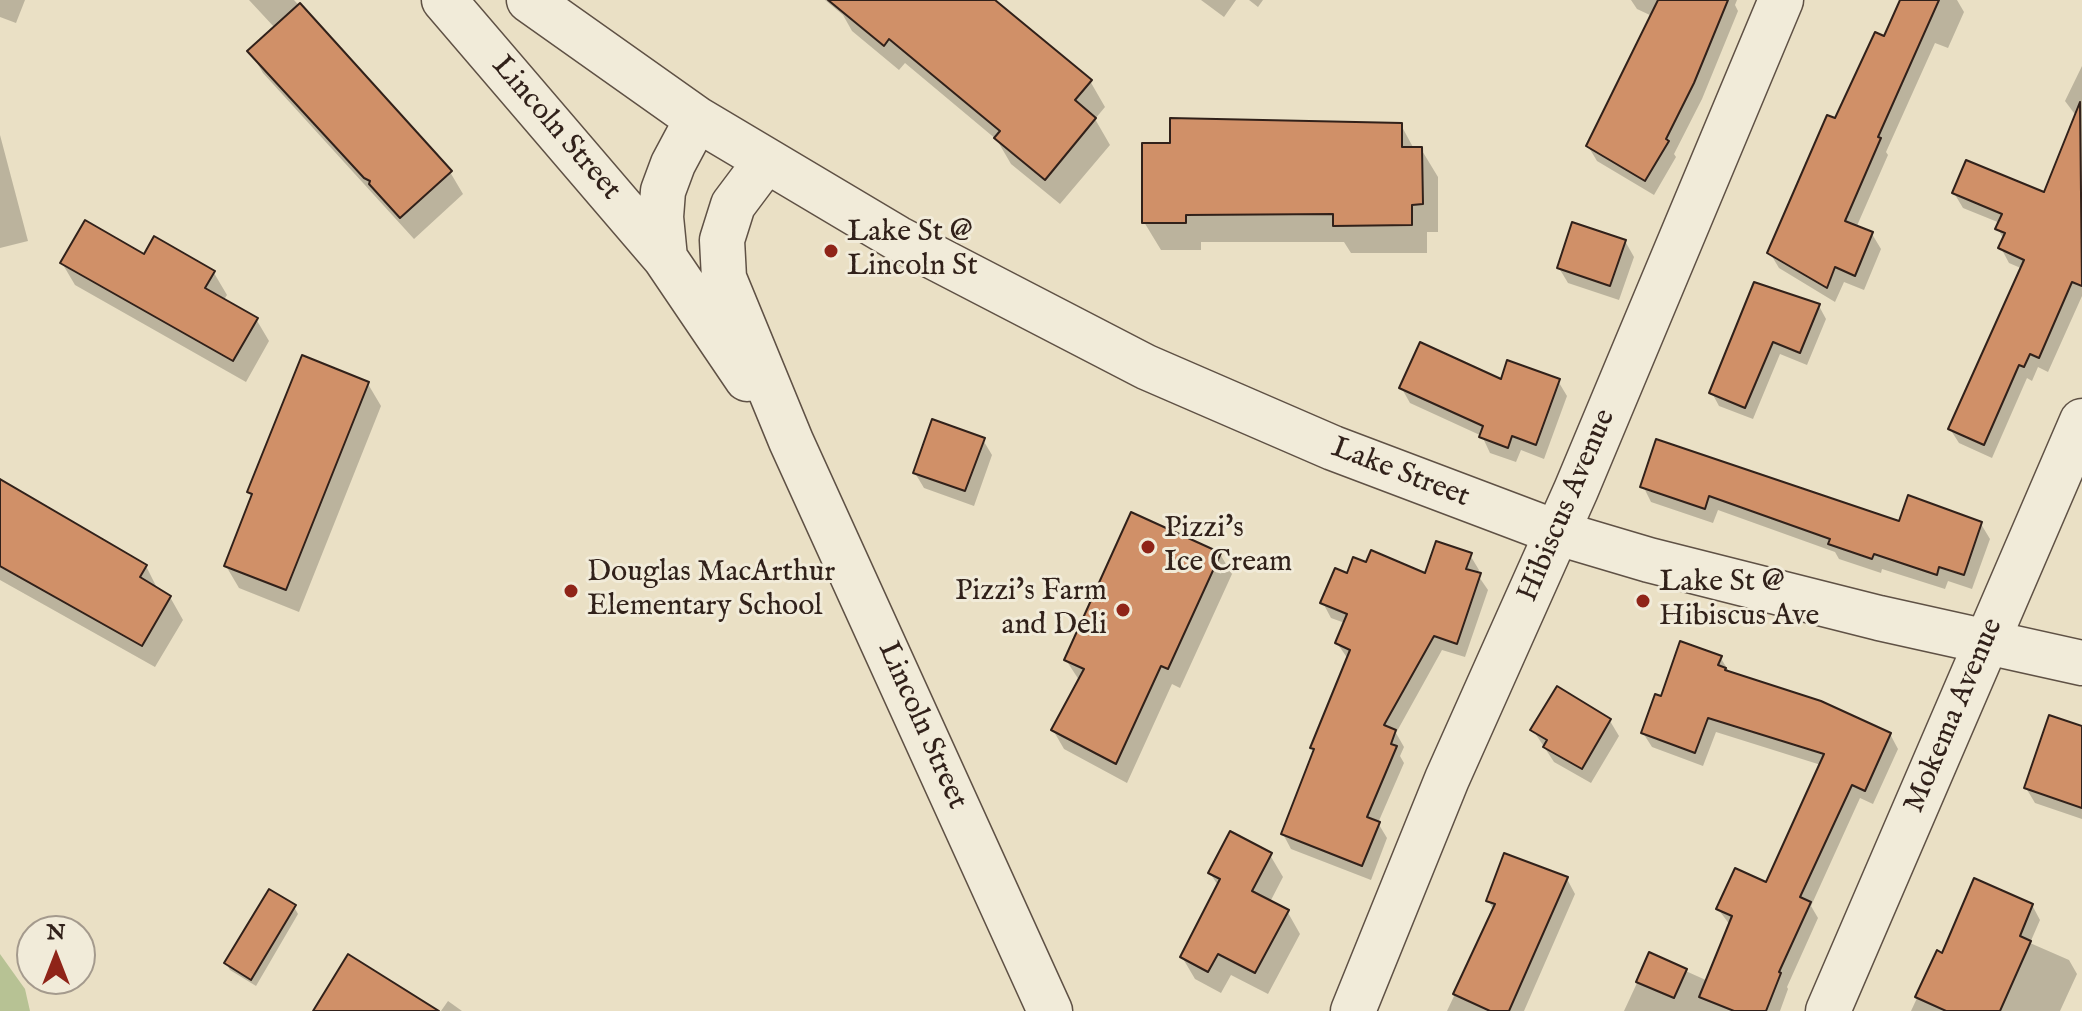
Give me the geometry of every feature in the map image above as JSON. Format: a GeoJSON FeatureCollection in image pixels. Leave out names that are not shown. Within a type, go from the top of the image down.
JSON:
{"type":"FeatureCollection","features":[{"type":"Feature","properties":{"kind":"street","name":"Lincoln Street"},"geometry":{"type":"LineString","coordinates":[[444,0],[665,258],[791,441]]}},
{"type":"Feature","properties":{"kind":"street"},"geometry":{"type":"LineString","coordinates":[[529,0],[697,119],[766,161]]}},
{"type":"Feature","properties":{"kind":"street","name":"Hibiscus Avenue"},"geometry":{"type":"LineString","coordinates":[[1353,1011],[1447,779],[1558,533],[1781,0]]}},
{"type":"Feature","properties":{"kind":"street","name":"Lincoln Street"},"geometry":{"type":"LineString","coordinates":[[665,258],[661,217],[663,191],[673,164],[697,119]]}},
{"type":"Feature","properties":{"kind":"street","name":"Lincoln Street"},"geometry":{"type":"LineString","coordinates":[[766,161],[733,205],[722,240],[724,278],[791,441],[1050,1011]]}},
{"type":"Feature","properties":{"kind":"street","name":"Lake Street"},"geometry":{"type":"LineString","coordinates":[[766,161],[897,238],[1146,367],[1333,448],[1558,533],[1767,591],[2082,663]]}},
{"type":"Feature","properties":{"kind":"street","name":"Mokema Avenue"},"geometry":{"type":"LineString","coordinates":[[1828,1011],[2082,421]]}},
{"type":"Feature","properties":{"kind":"green space"},"geometry":{"type":"Polygon","coordinates":[[[0,954],[16,976],[16,995],[26,995],[30,1011],[0,1011],[0,954]]]}},
{"type":"Feature","properties":{"kind":"building"},"geometry":{"type":"Polygon","coordinates":[[[828,0],[995,0],[1092,80],[1075,100],[1096,118],[1045,180],[994,138],[1000,131],[889,39],[884,46],[828,0]]]}},
{"type":"Feature","properties":{"kind":"building"},"geometry":{"type":"Polygon","coordinates":[[[1658,0],[1728,0],[1694,83],[1666,139],[1669,141],[1645,181],[1586,146],[1658,0]]]}},
{"type":"Feature","properties":{"kind":"building"},"geometry":{"type":"Polygon","coordinates":[[[1900,0],[1939,0],[1878,137],[1881,138],[1845,221],[1873,232],[1855,276],[1835,267],[1827,288],[1767,253],[1827,115],[1835,118],[1875,32],[1884,36],[1900,0]]]}},
{"type":"Feature","properties":{"kind":"building"},"geometry":{"type":"Polygon","coordinates":[[[300,3],[452,171],[400,218],[369,184],[370,181],[247,51],[300,3]]]}},
{"type":"Feature","properties":{"kind":"building"},"geometry":{"type":"Polygon","coordinates":[[[2080,102],[2082,286],[2072,282],[2039,358],[2030,354],[2024,367],[2019,365],[1984,445],[1948,429],[2024,260],[1998,248],[2005,233],[1995,229],[2002,214],[1952,193],[1966,160],[2044,192],[2080,102]]]}},
{"type":"Feature","properties":{"kind":"building"},"geometry":{"type":"Polygon","coordinates":[[[1170,118],[1402,123],[1402,147],[1422,147],[1423,204],[1412,205],[1412,225],[1333,226],[1333,214],[1186,215],[1186,223],[1142,223],[1142,143],[1170,143],[1170,118]]]}},
{"type":"Feature","properties":{"kind":"building"},"geometry":{"type":"Polygon","coordinates":[[[85,220],[144,254],[154,236],[215,271],[205,288],[258,318],[233,361],[60,263],[85,220]]]}},
{"type":"Feature","properties":{"kind":"building"},"geometry":{"type":"Polygon","coordinates":[[[1572,222],[1626,240],[1610,286],[1557,268],[1572,222]]]}},
{"type":"Feature","properties":{"kind":"building"},"geometry":{"type":"Polygon","coordinates":[[[1754,282],[1820,304],[1800,353],[1773,342],[1745,408],[1709,393],[1754,282]]]}},
{"type":"Feature","properties":{"kind":"building"},"geometry":{"type":"Polygon","coordinates":[[[1420,342],[1501,379],[1507,360],[1560,379],[1536,445],[1512,436],[1508,448],[1479,437],[1483,426],[1399,388],[1420,342]]]}},
{"type":"Feature","properties":{"kind":"building"},"geometry":{"type":"Polygon","coordinates":[[[302,355],[369,382],[286,590],[224,566],[252,494],[247,492],[302,355]]]}},
{"type":"Feature","properties":{"kind":"building"},"geometry":{"type":"Polygon","coordinates":[[[932,419],[985,438],[965,491],[913,473],[932,419]]]}},
{"type":"Feature","properties":{"kind":"building"},"geometry":{"type":"Polygon","coordinates":[[[1656,439],[1899,521],[1908,495],[1982,522],[1964,575],[1939,567],[1937,575],[1874,554],[1872,559],[1828,544],[1830,539],[1709,496],[1705,509],[1640,487],[1656,439]]]}},
{"type":"Feature","properties":{"kind":"building"},"geometry":{"type":"Polygon","coordinates":[[[0,479],[147,565],[140,577],[171,596],[142,646],[0,566],[0,479]]]}},
{"type":"Feature","properties":{"kind":"building"},"geometry":{"type":"Polygon","coordinates":[[[1131,512],[1221,553],[1168,669],[1161,666],[1116,764],[1051,730],[1084,669],[1064,660],[1131,512]]]}},
{"type":"Feature","properties":{"kind":"building"},"geometry":{"type":"Polygon","coordinates":[[[1436,541],[1472,553],[1466,569],[1481,573],[1457,644],[1434,636],[1384,725],[1396,730],[1391,744],[1397,746],[1367,817],[1380,822],[1362,866],[1281,834],[1314,749],[1310,748],[1350,650],[1335,643],[1347,614],[1320,603],[1335,568],[1347,573],[1353,557],[1366,562],[1371,550],[1425,573],[1436,541]]]}},
{"type":"Feature","properties":{"kind":"building"},"geometry":{"type":"Polygon","coordinates":[[[1680,641],[1722,656],[1718,665],[1725,670],[1821,701],[1891,733],[1865,791],[1852,785],[1800,897],[1811,902],[1779,972],[1766,1011],[1734,1011],[1699,997],[1732,916],[1716,909],[1735,868],[1766,882],[1824,754],[1708,718],[1695,753],[1641,733],[1655,694],[1661,696],[1680,641]]]}},
{"type":"Feature","properties":{"kind":"building"},"geometry":{"type":"Polygon","coordinates":[[[1557,686],[1611,719],[1582,769],[1543,747],[1547,740],[1530,730],[1557,686]]]}},
{"type":"Feature","properties":{"kind":"building"},"geometry":{"type":"Polygon","coordinates":[[[2049,715],[2082,726],[2082,808],[2024,788],[2049,715]]]}},
{"type":"Feature","properties":{"kind":"building"},"geometry":{"type":"Polygon","coordinates":[[[1230,831],[1272,853],[1252,891],[1289,910],[1255,973],[1218,954],[1208,972],[1180,957],[1220,879],[1208,873],[1230,831]]]}},
{"type":"Feature","properties":{"kind":"building"},"geometry":{"type":"Polygon","coordinates":[[[1504,853],[1568,877],[1509,1011],[1490,1011],[1453,994],[1495,904],[1486,901],[1504,853]]]}},
{"type":"Feature","properties":{"kind":"building"},"geometry":{"type":"Polygon","coordinates":[[[1974,878],[2033,904],[2020,936],[2031,941],[2000,1011],[1946,1011],[1915,997],[1937,950],[1942,953],[1974,878]]]}},
{"type":"Feature","properties":{"kind":"building"},"geometry":{"type":"Polygon","coordinates":[[[269,889],[296,905],[251,980],[224,963],[269,889]]]}},
{"type":"Feature","properties":{"kind":"building"},"geometry":{"type":"Polygon","coordinates":[[[1649,952],[1687,969],[1674,998],[1636,982],[1649,952]]]}},
{"type":"Feature","properties":{"kind":"building"},"geometry":{"type":"Polygon","coordinates":[[[348,954],[439,1011],[313,1011],[348,954]]]}},
{"type":"Feature","properties":{"kind":"place","name":"Lake St @ Lincoln St"},"geometry":{"type":"Point","coordinates":[831,251]}},
{"type":"Feature","properties":{"kind":"place","name":"Pizzi's Ice Cream"},"geometry":{"type":"Point","coordinates":[1148,547]}},
{"type":"Feature","properties":{"kind":"place","name":"Douglas MacArthur Elementary School"},"geometry":{"type":"Point","coordinates":[571,591]}},
{"type":"Feature","properties":{"kind":"place","name":"Lake St @ Hibiscus Ave"},"geometry":{"type":"Point","coordinates":[1643,601]}},
{"type":"Feature","properties":{"kind":"place","name":"Pizzi's Farm and Deli"},"geometry":{"type":"Point","coordinates":[1123,610]}}]}
